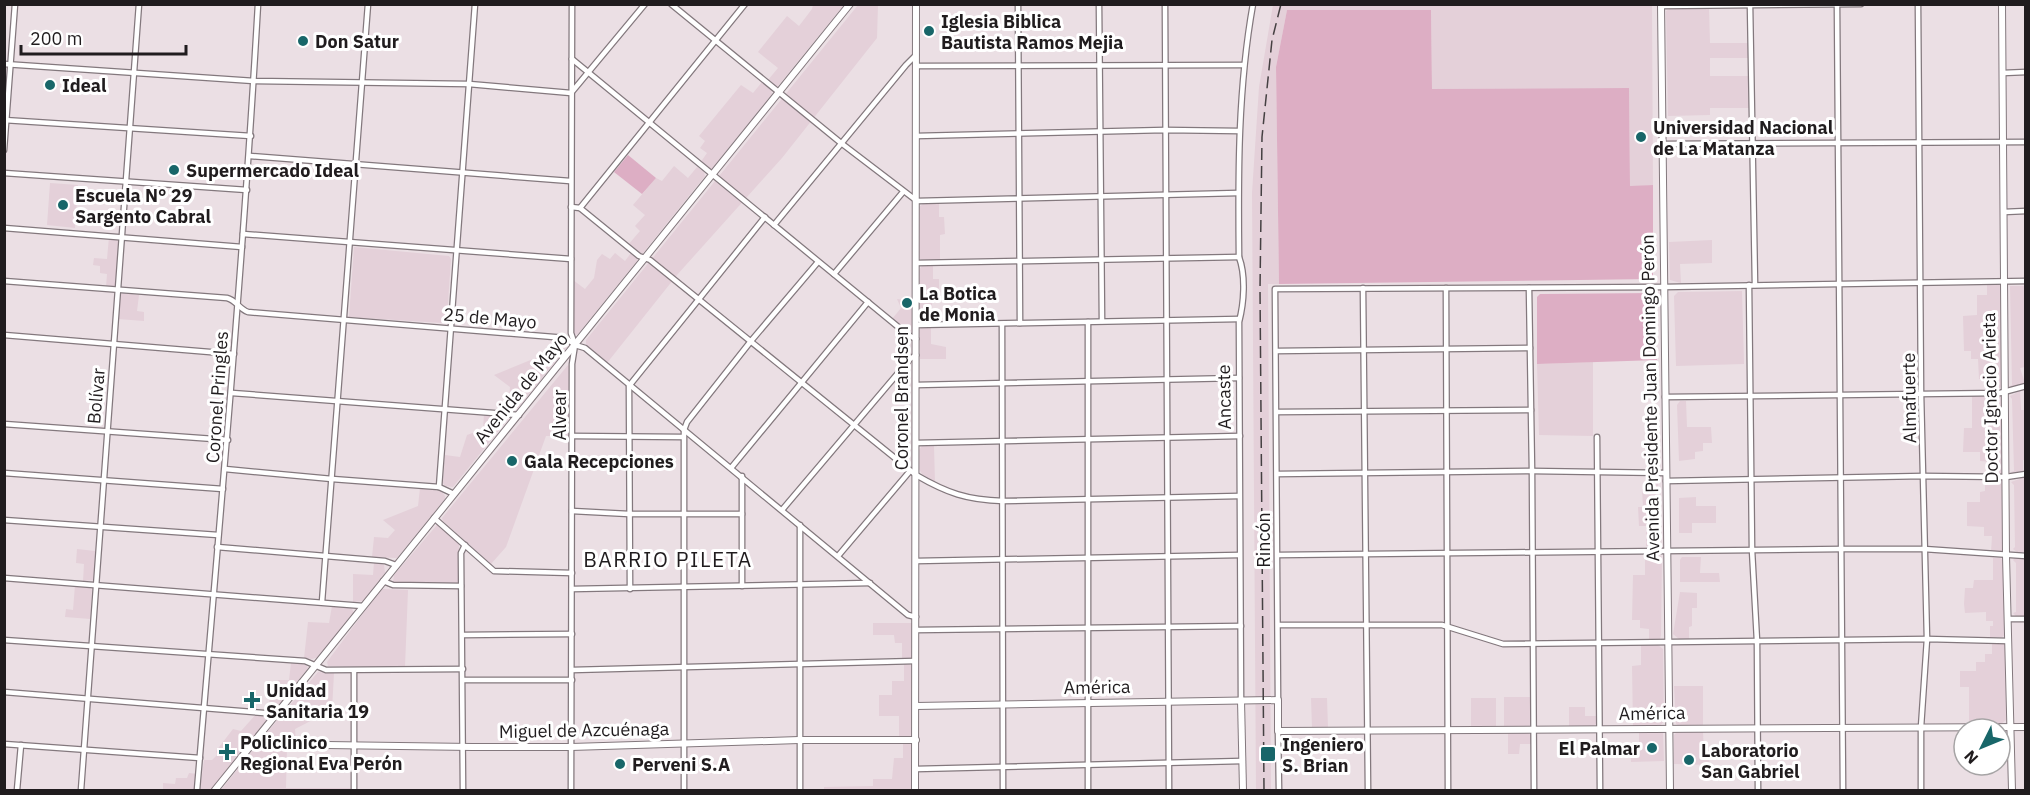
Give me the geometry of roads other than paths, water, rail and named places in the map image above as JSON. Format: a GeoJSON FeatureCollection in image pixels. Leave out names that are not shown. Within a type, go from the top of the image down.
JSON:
{"type":"FeatureCollection","features":[{"type":"Feature","properties":{"kind":"street"},"geometry":{"type":"LineString","coordinates":[[4,150],[15,4]]}},
{"type":"Feature","properties":{"kind":"street","name":"Bolívar"},"geometry":{"type":"LineString","coordinates":[[81,790],[102,480],[123,236],[139,4]]}},
{"type":"Feature","properties":{"kind":"street","name":"Coronel Pringles"},"geometry":{"type":"LineString","coordinates":[[197,790],[232,393],[250,156],[258,4]]}},
{"type":"Feature","properties":{"kind":"street"},"geometry":{"type":"LineString","coordinates":[[322,602],[368,4]]}},
{"type":"Feature","properties":{"kind":"street"},"geometry":{"type":"LineString","coordinates":[[439,486],[475,4]]}},
{"type":"Feature","properties":{"kind":"street","name":"Alvear"},"geometry":{"type":"LineString","coordinates":[[572,4],[570,259],[571,333],[575,345],[572,364],[572,790]]}},
{"type":"Feature","properties":{"kind":"street"},"geometry":{"type":"LineString","coordinates":[[4,64],[254,81],[469,84],[571,93],[645,4]]}},
{"type":"Feature","properties":{"kind":"street"},"geometry":{"type":"LineString","coordinates":[[671,4],[841,143],[917,201],[1238,193]]}},
{"type":"Feature","properties":{"kind":"street"},"geometry":{"type":"LineString","coordinates":[[580,208],[746,4]]}},
{"type":"Feature","properties":{"kind":"street","name":"Avenida de Mayo"},"geometry":{"type":"LineString","coordinates":[[215,790],[850,4]]}},
{"type":"Feature","properties":{"kind":"street","name":"Coronel Brandsen"},"geometry":{"type":"LineString","coordinates":[[915,790],[916,4]]}},
{"type":"Feature","properties":{"kind":"street"},"geometry":{"type":"LineString","coordinates":[[1018,4],[1020,323]]}},
{"type":"Feature","properties":{"kind":"street"},"geometry":{"type":"LineString","coordinates":[[1099,4],[1102,321]]}},
{"type":"Feature","properties":{"kind":"street"},"geometry":{"type":"LineString","coordinates":[[1165,4],[1169,790]]}},
{"type":"Feature","properties":{"kind":"street","name":"Ancaste"},"geometry":{"type":"LineString","coordinates":[[1243,790],[1239,555],[1239,319],[1242,312],[1242,285],[1238,193],[1239,130],[1244,65],[1253,4]]}},
{"type":"Feature","properties":{"kind":"street"},"geometry":{"type":"LineString","coordinates":[[1661,5],[1861,4]]}},
{"type":"Feature","properties":{"kind":"street","name":"Almafuerte"},"geometry":{"type":"LineString","coordinates":[[1918,4],[1921,393],[1927,639],[1920,726],[1921,790]]}},
{"type":"Feature","properties":{"kind":"street","name":"Doctor Ignacio Arieta"},"geometry":{"type":"LineString","coordinates":[[2002,4],[2004,393],[2011,717]]}},
{"type":"Feature","properties":{"kind":"street","name":"Avenida Presidente Juan Domingo Perón"},"geometry":{"type":"LineString","coordinates":[[1661,5],[1670,790]]}},
{"type":"Feature","properties":{"kind":"street"},"geometry":{"type":"LineString","coordinates":[[1750,5],[1755,285]]}},
{"type":"Feature","properties":{"kind":"street"},"geometry":{"type":"LineString","coordinates":[[1837,5],[1843,790]]}},
{"type":"Feature","properties":{"kind":"street"},"geometry":{"type":"LineString","coordinates":[[774,225],[916,55]]}},
{"type":"Feature","properties":{"kind":"street"},"geometry":{"type":"LineString","coordinates":[[572,59],[818,262],[916,339]]}},
{"type":"Feature","properties":{"kind":"street"},"geometry":{"type":"LineString","coordinates":[[916,66],[1244,65]]}},
{"type":"Feature","properties":{"kind":"street"},"geometry":{"type":"LineString","coordinates":[[2003,73],[2025,72]]}},
{"type":"Feature","properties":{"kind":"street"},"geometry":{"type":"LineString","coordinates":[[6,120],[251,136]]}},
{"type":"Feature","properties":{"kind":"street"},"geometry":{"type":"LineString","coordinates":[[916,136],[1239,130]]}},
{"type":"Feature","properties":{"kind":"street"},"geometry":{"type":"LineString","coordinates":[[1662,144],[2025,142]]}},
{"type":"Feature","properties":{"kind":"street"},"geometry":{"type":"LineString","coordinates":[[250,156],[570,182]]}},
{"type":"Feature","properties":{"kind":"street"},"geometry":{"type":"LineString","coordinates":[[4,172],[247,190]]}},
{"type":"Feature","properties":{"kind":"street"},"geometry":{"type":"LineString","coordinates":[[834,274],[903,192]]}},
{"type":"Feature","properties":{"kind":"street"},"geometry":{"type":"LineString","coordinates":[[571,207],[580,208],[700,298],[910,471],[957,496],[1003,501],[1239,496]]}},
{"type":"Feature","properties":{"kind":"street"},"geometry":{"type":"LineString","coordinates":[[2004,212],[2025,211]]}},
{"type":"Feature","properties":{"kind":"street"},"geometry":{"type":"LineString","coordinates":[[630,589],[629,386],[765,217]]}},
{"type":"Feature","properties":{"kind":"street"},"geometry":{"type":"LineString","coordinates":[[4,228],[242,247]]}},
{"type":"Feature","properties":{"kind":"street"},"geometry":{"type":"LineString","coordinates":[[243,234],[570,259]]}},
{"type":"Feature","properties":{"kind":"street"},"geometry":{"type":"LineString","coordinates":[[916,263],[1239,257]]}},
{"type":"Feature","properties":{"kind":"street"},"geometry":{"type":"LineString","coordinates":[[684,790],[684,429],[687,422],[751,341],[818,262]]}},
{"type":"Feature","properties":{"kind":"street","name":"25 de Mayo"},"geometry":{"type":"LineString","coordinates":[[4,281],[227,298],[248,312],[566,338],[575,345],[585,348],[908,615],[916,617]]}},
{"type":"Feature","properties":{"kind":"street"},"geometry":{"type":"LineString","coordinates":[[1368,790],[1363,288],[1664,287],[2025,281]]}},
{"type":"Feature","properties":{"kind":"street"},"geometry":{"type":"LineString","coordinates":[[1749,285],[1758,790]]}},
{"type":"Feature","properties":{"kind":"street","name":"Rincón"},"geometry":{"type":"LineString","coordinates":[[1279,790],[1275,289],[1363,288]]}},
{"type":"Feature","properties":{"kind":"street"},"geometry":{"type":"LineString","coordinates":[[1446,288],[1448,790]]}},
{"type":"Feature","properties":{"kind":"street"},"geometry":{"type":"LineString","coordinates":[[1529,288],[1534,790]]}},
{"type":"Feature","properties":{"kind":"street"},"geometry":{"type":"LineString","coordinates":[[732,468],[868,302]]}},
{"type":"Feature","properties":{"kind":"street"},"geometry":{"type":"LineString","coordinates":[[916,325],[1239,319]]}},
{"type":"Feature","properties":{"kind":"street"},"geometry":{"type":"LineString","coordinates":[[1088,322],[1088,790]]}},
{"type":"Feature","properties":{"kind":"street"},"geometry":{"type":"LineString","coordinates":[[1002,324],[1003,790]]}},
{"type":"Feature","properties":{"kind":"street"},"geometry":{"type":"LineString","coordinates":[[4,335],[234,354]]}},
{"type":"Feature","properties":{"kind":"street"},"geometry":{"type":"LineString","coordinates":[[1276,351],[1530,348]]}},
{"type":"Feature","properties":{"kind":"street"},"geometry":{"type":"LineString","coordinates":[[782,510],[910,359],[916,355]]}},
{"type":"Feature","properties":{"kind":"street"},"geometry":{"type":"LineString","coordinates":[[916,385],[1239,378]]}},
{"type":"Feature","properties":{"kind":"street"},"geometry":{"type":"LineString","coordinates":[[1665,397],[2004,393],[2025,386]]}},
{"type":"Feature","properties":{"kind":"street"},"geometry":{"type":"LineString","coordinates":[[232,393],[519,414]]}},
{"type":"Feature","properties":{"kind":"street"},"geometry":{"type":"LineString","coordinates":[[1277,412],[1531,410]]}},
{"type":"Feature","properties":{"kind":"street"},"geometry":{"type":"LineString","coordinates":[[4,424],[228,440]]}},
{"type":"Feature","properties":{"kind":"street"},"geometry":{"type":"LineString","coordinates":[[572,436],[683,437]]}},
{"type":"Feature","properties":{"kind":"street"},"geometry":{"type":"LineString","coordinates":[[916,443],[1002,443],[1240,436]]}},
{"type":"Feature","properties":{"kind":"street"},"geometry":{"type":"LineString","coordinates":[[1597,437],[1600,790]]}},
{"type":"Feature","properties":{"kind":"street"},"geometry":{"type":"LineString","coordinates":[[225,469],[439,486],[454,494]]}},
{"type":"Feature","properties":{"kind":"street"},"geometry":{"type":"LineString","coordinates":[[838,556],[910,471]]}},
{"type":"Feature","properties":{"kind":"street"},"geometry":{"type":"LineString","coordinates":[[1277,474],[1532,471],[1666,473]]}},
{"type":"Feature","properties":{"kind":"street"},"geometry":{"type":"LineString","coordinates":[[4,473],[223,489]]}},
{"type":"Feature","properties":{"kind":"street"},"geometry":{"type":"LineString","coordinates":[[1666,482],[2006,477],[2025,474]]}},
{"type":"Feature","properties":{"kind":"street"},"geometry":{"type":"LineString","coordinates":[[742,476],[742,586]]}},
{"type":"Feature","properties":{"kind":"street"},"geometry":{"type":"LineString","coordinates":[[572,511],[742,513]]}},
{"type":"Feature","properties":{"kind":"street"},"geometry":{"type":"LineString","coordinates":[[434,518],[491,569],[498,572],[572,573]]}},
{"type":"Feature","properties":{"kind":"street"},"geometry":{"type":"LineString","coordinates":[[4,520],[218,535]]}},
{"type":"Feature","properties":{"kind":"street"},"geometry":{"type":"LineString","coordinates":[[800,525],[800,790]]}},
{"type":"Feature","properties":{"kind":"street"},"geometry":{"type":"LineString","coordinates":[[463,790],[461,553],[465,545]]}},
{"type":"Feature","properties":{"kind":"street"},"geometry":{"type":"LineString","coordinates":[[217,547],[385,561],[396,566]]}},
{"type":"Feature","properties":{"kind":"street"},"geometry":{"type":"LineString","coordinates":[[1278,555],[1924,549],[2025,556]]}},
{"type":"Feature","properties":{"kind":"street"},"geometry":{"type":"LineString","coordinates":[[916,561],[1239,555]]}},
{"type":"Feature","properties":{"kind":"street"},"geometry":{"type":"LineString","coordinates":[[4,578],[363,606]]}},
{"type":"Feature","properties":{"kind":"street"},"geometry":{"type":"LineString","coordinates":[[383,581],[393,585],[461,586]]}},
{"type":"Feature","properties":{"kind":"street"},"geometry":{"type":"LineString","coordinates":[[572,589],[870,583]]}},
{"type":"Feature","properties":{"kind":"street"},"geometry":{"type":"LineString","coordinates":[[2008,619],[2025,619]]}},
{"type":"Feature","properties":{"kind":"street"},"geometry":{"type":"LineString","coordinates":[[1279,625],[1448,626],[1498,643],[1532,644],[1927,639],[2008,641]]}},
{"type":"Feature","properties":{"kind":"street"},"geometry":{"type":"LineString","coordinates":[[916,630],[1241,626]]}},
{"type":"Feature","properties":{"kind":"street"},"geometry":{"type":"LineString","coordinates":[[463,635],[572,634]]}},
{"type":"Feature","properties":{"kind":"street"},"geometry":{"type":"LineString","coordinates":[[4,640],[305,661],[326,670],[463,669]]}},
{"type":"Feature","properties":{"kind":"street"},"geometry":{"type":"LineString","coordinates":[[572,670],[915,661]]}},
{"type":"Feature","properties":{"kind":"street"},"geometry":{"type":"LineString","coordinates":[[354,671],[354,790]]}},
{"type":"Feature","properties":{"kind":"street"},"geometry":{"type":"LineString","coordinates":[[463,680],[572,680]]}},
{"type":"Feature","properties":{"kind":"street"},"geometry":{"type":"LineString","coordinates":[[4,692],[277,714]]}},
{"type":"Feature","properties":{"kind":"street","name":"América"},"geometry":{"type":"LineString","coordinates":[[916,706],[1278,700]]}},
{"type":"Feature","properties":{"kind":"street","name":"América"},"geometry":{"type":"LineString","coordinates":[[1278,731],[1952,727]]}},
{"type":"Feature","properties":{"kind":"street","name":"Miguel de Azcuénaga"},"geometry":{"type":"LineString","coordinates":[[253,744],[571,747],[799,740],[916,740]]}},
{"type":"Feature","properties":{"kind":"street"},"geometry":{"type":"LineString","coordinates":[[4,744],[200,758]]}},
{"type":"Feature","properties":{"kind":"street"},"geometry":{"type":"LineString","coordinates":[[17,790],[21,745]]}},
{"type":"Feature","properties":{"kind":"street"},"geometry":{"type":"LineString","coordinates":[[916,769],[1242,761]]}},
{"type":"Feature","properties":{"kind":"railway"},"geometry":{"type":"LineString","coordinates":[[1264,790],[1260,289],[1262,137],[1272,40],[1281,4]]}},
{"type":"Feature","properties":{"kind":"place","name":"Iglesia Biblica Bautista Ramos Mejia"},"geometry":{"type":"Point","coordinates":[929,31]}},
{"type":"Feature","properties":{"kind":"place","name":"Don Satur"},"geometry":{"type":"Point","coordinates":[303,41]}},
{"type":"Feature","properties":{"kind":"place","name":"Ideal"},"geometry":{"type":"Point","coordinates":[50,85]}},
{"type":"Feature","properties":{"kind":"place","name":"Universidad Nacional de La Matanza"},"geometry":{"type":"Point","coordinates":[1641,137]}},
{"type":"Feature","properties":{"kind":"place","name":"Supermercado Ideal"},"geometry":{"type":"Point","coordinates":[174,170]}},
{"type":"Feature","properties":{"kind":"place","name":"Escuela N° 29 Sargento Cabral"},"geometry":{"type":"Point","coordinates":[63,205]}},
{"type":"Feature","properties":{"kind":"place","name":"La Botica de Monia"},"geometry":{"type":"Point","coordinates":[907,303]}},
{"type":"Feature","properties":{"kind":"place","name":"Gala Recepciones"},"geometry":{"type":"Point","coordinates":[512,461]}},
{"type":"Feature","properties":{"kind":"place","name":"Unidad Sanitaria 19"},"geometry":{"type":"Point","coordinates":[252,700]}},
{"type":"Feature","properties":{"kind":"place","name":"El Palmar"},"geometry":{"type":"Point","coordinates":[1652,748]}},
{"type":"Feature","properties":{"kind":"place","name":"Policlinico Regional Eva Perón"},"geometry":{"type":"Point","coordinates":[227,752]}},
{"type":"Feature","properties":{"kind":"place","name":"Ingeniero S. Brian"},"geometry":{"type":"Point","coordinates":[1268,754]}},
{"type":"Feature","properties":{"kind":"place","name":"Laboratorio San Gabriel"},"geometry":{"type":"Point","coordinates":[1689,760]}},
{"type":"Feature","properties":{"kind":"place","name":"Perveni S.A"},"geometry":{"type":"Point","coordinates":[620,764]}},
{"type":"Feature","properties":{"kind":"district","name":"BARRIO PILETA"},"geometry":{"type":"Point","coordinates":[668,559]}}]}
